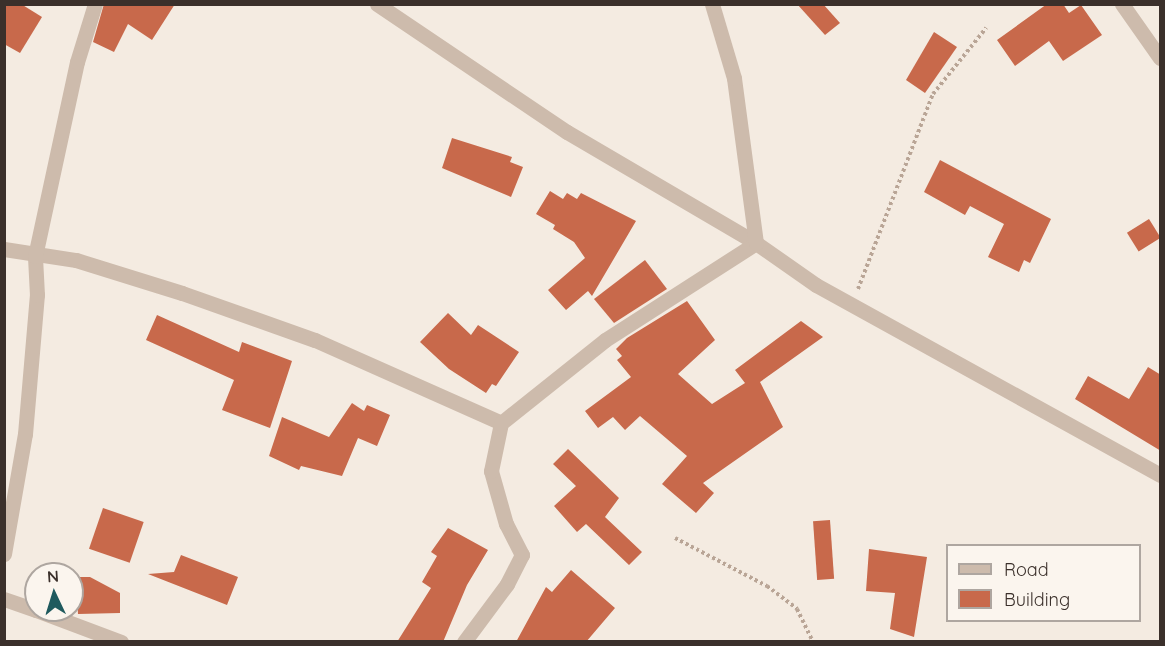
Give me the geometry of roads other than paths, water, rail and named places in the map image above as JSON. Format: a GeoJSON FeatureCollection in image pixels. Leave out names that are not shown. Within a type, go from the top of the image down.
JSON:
{"type":"FeatureCollection","features":[{"type":"Feature","properties":{"kind":"street"},"geometry":{"type":"LineString","coordinates":[[4,554],[25,434],[37,296],[34,256],[77,62],[95,4]]}},
{"type":"Feature","properties":{"kind":"street"},"geometry":{"type":"LineString","coordinates":[[377,4],[567,132],[756,243],[816,285],[1161,475]]}},
{"type":"Feature","properties":{"kind":"street"},"geometry":{"type":"LineString","coordinates":[[712,4],[734,78],[756,243]]}},
{"type":"Feature","properties":{"kind":"street"},"geometry":{"type":"LineString","coordinates":[[1122,4],[1161,58]]}},
{"type":"Feature","properties":{"kind":"street"},"geometry":{"type":"LineString","coordinates":[[464,642],[507,584],[522,555],[506,524],[491,471],[501,423],[605,340],[756,243]]}},
{"type":"Feature","properties":{"kind":"street"},"geometry":{"type":"LineString","coordinates":[[4,249],[34,256],[76,260],[282,328],[501,423]]}},
{"type":"Feature","properties":{"kind":"street"},"geometry":{"type":"LineString","coordinates":[[4,599],[24,606]]}},
{"type":"Feature","properties":{"kind":"street"},"geometry":{"type":"LineString","coordinates":[[68,622],[121,642]]}}]}
